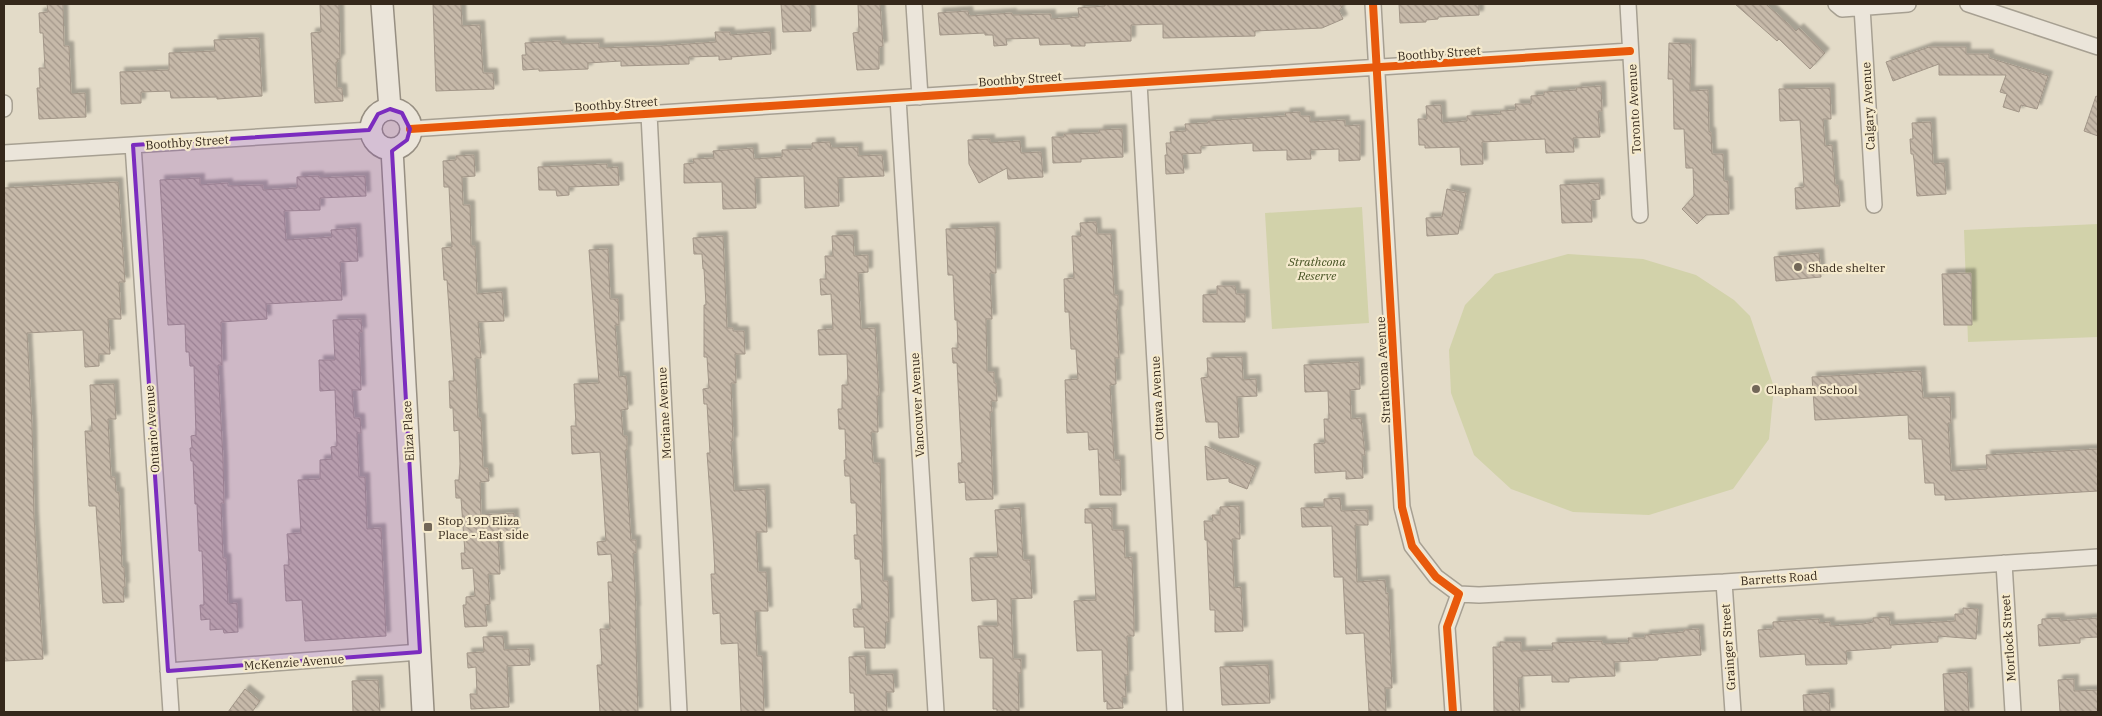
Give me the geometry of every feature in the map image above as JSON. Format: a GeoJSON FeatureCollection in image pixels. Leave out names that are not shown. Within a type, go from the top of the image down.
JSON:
{"type":"FeatureCollection","features":[{"type":"Feature","properties":{"kind":"street"},"geometry":{"type":"LineString","coordinates":[[382,4],[390,109]]}},
{"type":"Feature","properties":{"kind":"street"},"geometry":{"type":"LineString","coordinates":[[914,4],[920,97]]}},
{"type":"Feature","properties":{"kind":"street","name":"Strathcona Avenue"},"geometry":{"type":"LineString","coordinates":[[1373,4],[1402,507],[1412,546],[1436,577],[1459,594]]}},
{"type":"Feature","properties":{"kind":"street","name":"Toronto Avenue"},"geometry":{"type":"LineString","coordinates":[[1628,4],[1640,215]]}},
{"type":"Feature","properties":{"kind":"street"},"geometry":{"type":"LineString","coordinates":[[1836,4],[1842,9],[1908,4]]}},
{"type":"Feature","properties":{"kind":"street"},"geometry":{"type":"LineString","coordinates":[[1968,4],[2098,47]]}},
{"type":"Feature","properties":{"kind":"street","name":"Calgary Avenue"},"geometry":{"type":"LineString","coordinates":[[1862,7],[1874,205]]}},
{"type":"Feature","properties":{"kind":"street","name":"Boothby Street"},"geometry":{"type":"LineString","coordinates":[[410,129],[1630,52]]}},
{"type":"Feature","properties":{"kind":"street","name":"Ottawa Avenue"},"geometry":{"type":"LineString","coordinates":[[1139,83],[1175,712]]}},
{"type":"Feature","properties":{"kind":"street","name":"Vancouver Avenue"},"geometry":{"type":"LineString","coordinates":[[898,98],[936,712]]}},
{"type":"Feature","properties":{"kind":"street"},"geometry":{"type":"LineString","coordinates":[[4,104],[4,109]]}},
{"type":"Feature","properties":{"kind":"street"},"geometry":{"type":"LineString","coordinates":[[390,109],[402,113],[406,117],[410,129],[410,135],[403,144],[392,149],[376,142],[371,130],[374,118],[384,110],[390,109]]}},
{"type":"Feature","properties":{"kind":"street","name":"Moriane Avenue"},"geometry":{"type":"LineString","coordinates":[[649,114],[679,712]]}},
{"type":"Feature","properties":{"kind":"street","name":"Boothby Street"},"geometry":{"type":"LineString","coordinates":[[4,153],[371,130]]}},
{"type":"Feature","properties":{"kind":"street","name":"Ontario Avenue"},"geometry":{"type":"LineString","coordinates":[[133,145],[170,712]]}},
{"type":"Feature","properties":{"kind":"street","name":"Eliza Place"},"geometry":{"type":"LineString","coordinates":[[392,149],[424,712]]}},
{"type":"Feature","properties":{"kind":"street","name":"Barretts Road"},"geometry":{"type":"LineString","coordinates":[[1459,594],[1479,595],[1724,582],[2098,557]]}},
{"type":"Feature","properties":{"kind":"street","name":"Mortlock Street"},"geometry":{"type":"LineString","coordinates":[[2004,563],[2013,712]]}},
{"type":"Feature","properties":{"kind":"street","name":"Grainger Street"},"geometry":{"type":"LineString","coordinates":[[1724,582],[1733,712]]}},
{"type":"Feature","properties":{"kind":"street"},"geometry":{"type":"LineString","coordinates":[[1453,712],[1447,628],[1459,594]]}},
{"type":"Feature","properties":{"kind":"street","name":"McKenzie Avenue"},"geometry":{"type":"LineString","coordinates":[[168,671],[420,652]]}},
{"type":"Feature","properties":{"kind":"highlighted area"},"geometry":{"type":"Polygon","coordinates":[[[390,109],[402,113],[410,129],[407,140],[392,151],[420,652],[168,671],[133,145],[369,130],[378,114],[390,109]]]}},
{"type":"Feature","properties":{"kind":"green space","name":"Strathcona Reserve"},"geometry":{"type":"Polygon","coordinates":[[[1362,207],[1369,323],[1272,329],[1265,213],[1362,207]]]}},
{"type":"Feature","properties":{"kind":"green space"},"geometry":{"type":"Polygon","coordinates":[[[2098,224],[2098,337],[1968,342],[1964,230],[2098,224]]]}},
{"type":"Feature","properties":{"kind":"green space"},"geometry":{"type":"Polygon","coordinates":[[[1568,254],[1643,259],[1696,275],[1734,300],[1750,316],[1774,387],[1769,439],[1733,489],[1649,515],[1573,512],[1511,489],[1474,455],[1451,393],[1449,350],[1465,305],[1495,274],[1568,254]]]}},
{"type":"Feature","properties":{"kind":"building"},"geometry":{"type":"Polygon","coordinates":[[[47,4],[63,4],[64,46],[69,46],[71,94],[85,93],[86,117],[39,119],[37,88],[40,88],[39,68],[45,68],[43,33],[40,33],[39,13],[48,12],[47,4]]]}},
{"type":"Feature","properties":{"kind":"building"},"geometry":{"type":"Polygon","coordinates":[[[320,4],[339,4],[340,59],[337,59],[338,62],[336,62],[337,88],[342,88],[343,101],[315,103],[311,33],[321,32],[320,4]]]}},
{"type":"Feature","properties":{"kind":"building"},"geometry":{"type":"Polygon","coordinates":[[[433,4],[461,4],[462,26],[480,25],[483,73],[493,73],[494,89],[436,91],[433,4]]]}},
{"type":"Feature","properties":{"kind":"building"},"geometry":{"type":"Polygon","coordinates":[[[781,4],[810,4],[811,31],[783,32],[781,4]]]}},
{"type":"Feature","properties":{"kind":"building"},"geometry":{"type":"Polygon","coordinates":[[[858,4],[880,4],[883,46],[879,47],[879,69],[857,70],[853,33],[859,32],[858,4]]]}},
{"type":"Feature","properties":{"kind":"building"},"geometry":{"type":"Polygon","coordinates":[[[1105,4],[1344,4],[1339,11],[1343,19],[1322,28],[1255,31],[1255,36],[1163,38],[1163,24],[1131,25],[1131,41],[1085,43],[1085,46],[1071,46],[1071,44],[1040,45],[1039,38],[1006,39],[1007,45],[994,46],[993,35],[985,35],[985,33],[940,35],[938,13],[968,11],[969,16],[1012,13],[1012,15],[1051,14],[1051,19],[1079,17],[1078,8],[1105,6],[1105,4]]]}},
{"type":"Feature","properties":{"kind":"building"},"geometry":{"type":"Polygon","coordinates":[[[1399,4],[1479,4],[1479,15],[1438,17],[1438,19],[1426,20],[1426,22],[1400,23],[1399,4]]]}},
{"type":"Feature","properties":{"kind":"building"},"geometry":{"type":"Polygon","coordinates":[[[1735,4],[1766,4],[1796,31],[1799,28],[1825,53],[1810,69],[1779,39],[1777,41],[1735,4]]]}},
{"type":"Feature","properties":{"kind":"building"},"geometry":{"type":"Polygon","coordinates":[[[715,32],[730,32],[730,35],[770,32],[771,54],[731,57],[732,59],[719,60],[719,56],[689,57],[689,64],[621,66],[621,61],[588,63],[588,69],[523,70],[522,55],[526,55],[525,43],[561,41],[561,44],[599,43],[599,48],[660,46],[716,42],[715,32]]]}},
{"type":"Feature","properties":{"kind":"building"},"geometry":{"type":"Polygon","coordinates":[[[259,38],[262,96],[217,99],[217,97],[171,98],[170,91],[141,92],[141,103],[121,104],[120,72],[169,70],[169,53],[215,51],[214,40],[259,38]]]}},
{"type":"Feature","properties":{"kind":"building"},"geometry":{"type":"Polygon","coordinates":[[[1669,43],[1691,44],[1690,91],[1708,90],[1709,132],[1711,132],[1712,154],[1723,154],[1724,181],[1728,181],[1729,214],[1706,215],[1697,224],[1682,209],[1694,196],[1693,168],[1686,168],[1684,129],[1674,129],[1673,79],[1668,79],[1669,43]]]}},
{"type":"Feature","properties":{"kind":"building"},"geometry":{"type":"Polygon","coordinates":[[[1929,47],[1966,47],[1966,54],[1989,54],[1989,58],[2048,76],[2037,109],[2021,105],[2019,112],[2003,107],[2007,94],[2000,92],[2006,75],[1939,75],[1939,64],[1893,81],[1886,62],[1929,47]]]}},
{"type":"Feature","properties":{"kind":"building"},"geometry":{"type":"Polygon","coordinates":[[[1601,86],[1602,111],[1598,111],[1600,137],[1573,138],[1574,152],[1546,153],[1545,139],[1482,142],[1483,164],[1461,165],[1460,147],[1425,148],[1425,145],[1419,145],[1418,119],[1427,119],[1426,106],[1441,105],[1442,123],[1467,121],[1467,116],[1501,114],[1500,111],[1516,110],[1515,104],[1531,104],[1531,96],[1544,95],[1544,92],[1601,86]]]}},
{"type":"Feature","properties":{"kind":"building"},"geometry":{"type":"Polygon","coordinates":[[[1830,88],[1831,119],[1823,119],[1825,146],[1832,145],[1835,185],[1838,185],[1840,206],[1796,209],[1795,188],[1804,187],[1800,120],[1780,121],[1779,89],[1830,88]]]}},
{"type":"Feature","properties":{"kind":"building"},"geometry":{"type":"Polygon","coordinates":[[[2096,96],[2098,97],[2098,136],[2084,131],[2096,96]]]}},
{"type":"Feature","properties":{"kind":"building"},"geometry":{"type":"Polygon","coordinates":[[[1300,112],[1300,116],[1310,116],[1310,122],[1345,120],[1345,126],[1360,125],[1360,160],[1339,161],[1339,149],[1310,150],[1311,159],[1287,160],[1287,150],[1253,151],[1253,143],[1201,146],[1201,153],[1182,154],[1184,173],[1166,174],[1166,143],[1171,143],[1170,132],[1186,131],[1185,124],[1286,116],[1285,113],[1300,112]]]}},
{"type":"Feature","properties":{"kind":"building"},"geometry":{"type":"Polygon","coordinates":[[[1931,122],[1933,164],[1944,163],[1946,194],[1917,196],[1914,160],[1913,154],[1911,154],[1910,139],[1913,139],[1912,123],[1931,122]]]}},
{"type":"Feature","properties":{"kind":"building"},"geometry":{"type":"Polygon","coordinates":[[[1122,129],[1123,157],[1081,159],[1081,162],[1053,163],[1052,137],[1064,137],[1064,134],[1099,133],[1099,130],[1122,129]]]}},
{"type":"Feature","properties":{"kind":"building"},"geometry":{"type":"Polygon","coordinates":[[[990,139],[990,143],[1020,141],[1021,153],[1041,152],[1043,177],[1008,179],[1007,168],[979,183],[969,164],[968,140],[990,139]]]}},
{"type":"Feature","properties":{"kind":"building"},"geometry":{"type":"Polygon","coordinates":[[[830,142],[831,148],[858,147],[858,156],[882,155],[884,176],[838,178],[839,206],[805,208],[804,176],[755,178],[756,208],[723,209],[722,182],[684,183],[684,164],[694,163],[693,159],[714,158],[713,151],[753,148],[754,159],[782,157],[782,150],[812,149],[812,143],[830,142]]]}},
{"type":"Feature","properties":{"kind":"building"},"geometry":{"type":"Polygon","coordinates":[[[474,155],[475,176],[462,177],[463,205],[470,205],[471,246],[475,246],[477,294],[502,292],[504,321],[478,322],[481,358],[475,358],[478,418],[481,418],[483,468],[488,468],[489,481],[480,482],[481,515],[514,513],[515,537],[498,538],[500,574],[488,574],[490,604],[485,605],[487,626],[465,627],[463,605],[466,605],[466,597],[475,596],[473,568],[462,569],[461,553],[465,553],[461,498],[456,498],[455,480],[459,480],[460,464],[459,430],[454,431],[453,408],[450,408],[449,381],[454,381],[447,280],[444,280],[442,248],[452,247],[449,187],[444,187],[443,161],[456,160],[456,156],[474,155]]]}},
{"type":"Feature","properties":{"kind":"building"},"geometry":{"type":"Polygon","coordinates":[[[607,164],[607,168],[618,167],[619,185],[569,187],[569,195],[557,196],[556,190],[539,190],[538,167],[607,164]]]}},
{"type":"Feature","properties":{"kind":"building"},"geometry":{"type":"Polygon","coordinates":[[[319,176],[319,178],[365,176],[366,196],[320,198],[320,210],[284,211],[286,240],[332,237],[331,230],[356,228],[358,261],[340,262],[342,300],[266,304],[267,319],[221,322],[222,365],[218,365],[223,459],[224,503],[221,503],[223,558],[226,558],[228,604],[237,603],[238,632],[224,633],[223,629],[210,630],[210,619],[201,620],[200,605],[204,605],[202,551],[199,551],[197,504],[195,504],[193,461],[191,461],[190,448],[192,448],[191,436],[196,435],[194,366],[190,366],[189,352],[186,352],[185,324],[168,325],[160,180],[200,178],[200,185],[228,183],[228,186],[263,185],[263,190],[297,188],[297,177],[319,176]]]}},
{"type":"Feature","properties":{"kind":"building"},"geometry":{"type":"Polygon","coordinates":[[[118,182],[125,282],[119,282],[121,319],[108,319],[110,354],[99,354],[99,366],[85,367],[83,330],[27,333],[32,424],[34,517],[43,659],[4,661],[4,188],[118,182]]]}},
{"type":"Feature","properties":{"kind":"building"},"geometry":{"type":"Polygon","coordinates":[[[1599,183],[1600,199],[1591,200],[1592,222],[1562,223],[1560,185],[1599,183]]]}},
{"type":"Feature","properties":{"kind":"building"},"geometry":{"type":"Polygon","coordinates":[[[1447,189],[1466,193],[1458,234],[1427,236],[1426,218],[1442,217],[1447,189]]]}},
{"type":"Feature","properties":{"kind":"building"},"geometry":{"type":"Polygon","coordinates":[[[1096,222],[1097,234],[1111,234],[1114,295],[1118,295],[1118,310],[1116,310],[1119,358],[1115,358],[1116,384],[1110,385],[1114,460],[1120,460],[1121,495],[1100,495],[1098,449],[1089,450],[1088,432],[1067,433],[1065,380],[1078,379],[1076,349],[1071,349],[1069,312],[1065,312],[1064,279],[1074,278],[1072,236],[1081,236],[1080,223],[1096,222]]]}},
{"type":"Feature","properties":{"kind":"building"},"geometry":{"type":"Polygon","coordinates":[[[995,227],[996,273],[990,273],[992,319],[986,319],[987,372],[994,372],[997,401],[991,401],[992,412],[990,412],[993,499],[966,500],[965,482],[959,483],[958,463],[962,463],[957,363],[953,363],[952,348],[958,348],[957,320],[955,320],[953,275],[948,275],[946,229],[995,227]]]}},
{"type":"Feature","properties":{"kind":"building"},"geometry":{"type":"Polygon","coordinates":[[[853,235],[854,256],[868,255],[868,272],[858,273],[861,329],[875,328],[879,396],[877,396],[878,432],[871,432],[873,463],[880,463],[883,581],[888,581],[889,622],[886,622],[885,648],[865,648],[864,627],[854,627],[853,609],[862,609],[860,559],[855,559],[854,535],[857,535],[856,503],[851,503],[850,476],[845,476],[845,429],[839,429],[838,409],[842,409],[842,385],[848,385],[847,354],[819,355],[818,330],[833,329],[831,294],[821,295],[820,279],[826,279],[825,256],[833,256],[832,236],[853,235]]]}},
{"type":"Feature","properties":{"kind":"building"},"geometry":{"type":"Polygon","coordinates":[[[723,236],[727,328],[733,328],[733,331],[744,331],[745,354],[735,354],[736,383],[731,383],[733,441],[731,441],[734,491],[765,489],[767,532],[756,532],[758,572],[766,572],[768,611],[755,611],[757,656],[762,656],[764,712],[741,712],[738,643],[721,644],[720,613],[713,614],[711,574],[715,574],[707,453],[710,453],[707,404],[704,404],[703,389],[709,388],[707,357],[704,357],[704,305],[706,305],[702,254],[694,254],[693,238],[723,236]]]}},
{"type":"Feature","properties":{"kind":"building"},"geometry":{"type":"Polygon","coordinates":[[[608,249],[610,299],[618,299],[619,325],[615,325],[619,377],[626,376],[628,409],[621,410],[623,436],[627,436],[627,450],[625,450],[631,540],[636,540],[636,553],[633,553],[638,712],[600,712],[597,665],[602,665],[600,629],[610,629],[608,582],[613,582],[611,554],[598,555],[597,542],[606,541],[600,452],[572,454],[571,426],[576,426],[574,384],[599,383],[589,250],[608,249]]]}},
{"type":"Feature","properties":{"kind":"building","name":"Shade shelter"},"geometry":{"type":"Polygon","coordinates":[[[1819,253],[1821,277],[1776,281],[1774,257],[1819,253]]]}},
{"type":"Feature","properties":{"kind":"building"},"geometry":{"type":"Polygon","coordinates":[[[1971,273],[1972,325],[1944,325],[1942,274],[1971,273]]]}},
{"type":"Feature","properties":{"kind":"building"},"geometry":{"type":"Polygon","coordinates":[[[1217,286],[1235,286],[1236,294],[1245,294],[1245,322],[1203,322],[1203,295],[1217,294],[1217,286]]]}},
{"type":"Feature","properties":{"kind":"building"},"geometry":{"type":"Polygon","coordinates":[[[361,319],[362,332],[359,332],[361,390],[352,390],[354,418],[360,418],[361,433],[357,433],[359,477],[365,477],[367,529],[381,528],[386,636],[305,641],[302,600],[286,601],[284,565],[289,565],[287,534],[301,533],[298,480],[320,479],[320,460],[332,459],[331,447],[337,446],[335,390],[320,391],[319,360],[335,360],[333,320],[361,319]]]}},
{"type":"Feature","properties":{"kind":"building"},"geometry":{"type":"Polygon","coordinates":[[[1242,357],[1243,380],[1256,379],[1257,396],[1237,397],[1239,437],[1219,438],[1218,422],[1206,422],[1201,378],[1208,377],[1207,358],[1242,357]]]}},
{"type":"Feature","properties":{"kind":"building"},"geometry":{"type":"Polygon","coordinates":[[[1359,362],[1360,389],[1350,390],[1351,419],[1361,418],[1365,455],[1362,455],[1363,478],[1346,479],[1346,471],[1315,473],[1314,444],[1325,443],[1324,419],[1329,419],[1328,391],[1305,392],[1304,365],[1359,362]]]}},
{"type":"Feature","properties":{"kind":"building"},"geometry":{"type":"Polygon","coordinates":[[[1921,371],[1923,398],[1950,397],[1951,423],[1948,423],[1951,471],[1987,469],[1986,455],[2098,449],[2098,491],[1945,500],[1945,495],[1935,495],[1934,483],[1925,483],[1922,439],[1909,439],[1908,415],[1815,420],[1812,377],[1921,371]]]}},
{"type":"Feature","properties":{"kind":"building"},"geometry":{"type":"Polygon","coordinates":[[[114,384],[116,419],[108,419],[111,477],[115,477],[116,492],[119,492],[122,567],[124,567],[125,587],[123,587],[124,602],[103,603],[96,506],[89,506],[85,431],[92,431],[90,385],[114,384]]]}},
{"type":"Feature","properties":{"kind":"building"},"geometry":{"type":"Polygon","coordinates":[[[1205,446],[1256,467],[1247,489],[1229,482],[1229,478],[1207,480],[1205,446]]]}},
{"type":"Feature","properties":{"kind":"building"},"geometry":{"type":"Polygon","coordinates":[[[1340,498],[1341,511],[1368,510],[1368,525],[1355,525],[1357,582],[1385,580],[1386,594],[1388,593],[1392,688],[1385,688],[1386,712],[1369,712],[1364,633],[1346,634],[1343,577],[1334,577],[1332,526],[1302,527],[1301,508],[1324,507],[1324,499],[1340,498]]]}},
{"type":"Feature","properties":{"kind":"building"},"geometry":{"type":"Polygon","coordinates":[[[1239,506],[1240,539],[1232,539],[1234,588],[1241,587],[1243,631],[1215,632],[1215,610],[1210,610],[1207,540],[1205,540],[1204,521],[1213,521],[1212,515],[1220,515],[1220,507],[1239,506]]]}},
{"type":"Feature","properties":{"kind":"building"},"geometry":{"type":"Polygon","coordinates":[[[1020,508],[1023,560],[1030,560],[1032,598],[1011,599],[1013,659],[1021,659],[1021,673],[1018,673],[1019,712],[997,712],[997,709],[993,709],[993,658],[980,658],[978,626],[998,626],[997,599],[972,601],[970,558],[998,557],[995,510],[1020,508]]]}},
{"type":"Feature","properties":{"kind":"building"},"geometry":{"type":"Polygon","coordinates":[[[1112,508],[1112,530],[1124,530],[1125,558],[1132,557],[1134,636],[1127,636],[1128,675],[1125,675],[1126,697],[1122,697],[1123,708],[1107,709],[1107,701],[1104,702],[1102,650],[1077,651],[1074,601],[1096,600],[1092,523],[1085,523],[1085,509],[1112,508]]]}},
{"type":"Feature","properties":{"kind":"building"},"geometry":{"type":"Polygon","coordinates":[[[1963,608],[1978,609],[1976,639],[1938,636],[1938,642],[1891,645],[1891,648],[1846,651],[1847,664],[1806,665],[1805,654],[1760,657],[1758,630],[1773,629],[1773,622],[1819,619],[1819,623],[1830,622],[1830,626],[1863,624],[1873,622],[1873,618],[1889,617],[1890,625],[1955,621],[1955,614],[1963,614],[1963,608]]]}},
{"type":"Feature","properties":{"kind":"building"},"geometry":{"type":"Polygon","coordinates":[[[2060,618],[2060,621],[2098,618],[2098,637],[2080,638],[2080,643],[2039,646],[2038,625],[2042,624],[2042,619],[2060,618]]]}},
{"type":"Feature","properties":{"kind":"building"},"geometry":{"type":"Polygon","coordinates":[[[1699,629],[1701,655],[1658,658],[1658,660],[1614,662],[1615,676],[1569,678],[1569,682],[1552,682],[1552,675],[1522,676],[1522,678],[1518,678],[1520,712],[1494,712],[1493,647],[1500,647],[1500,642],[1521,642],[1521,651],[1553,650],[1552,643],[1602,641],[1602,644],[1629,643],[1628,638],[1645,638],[1645,635],[1699,629]]]}},
{"type":"Feature","properties":{"kind":"building"},"geometry":{"type":"Polygon","coordinates":[[[503,636],[504,650],[529,649],[530,665],[507,666],[509,707],[471,709],[470,694],[477,694],[476,667],[468,668],[467,653],[484,652],[483,637],[503,636]]]}},
{"type":"Feature","properties":{"kind":"building"},"geometry":{"type":"Polygon","coordinates":[[[865,656],[866,675],[893,674],[894,692],[886,692],[887,712],[855,712],[854,693],[850,693],[849,657],[865,656]]]}},
{"type":"Feature","properties":{"kind":"building"},"geometry":{"type":"Polygon","coordinates":[[[1268,665],[1270,703],[1222,705],[1220,667],[1268,665]]]}},
{"type":"Feature","properties":{"kind":"building"},"geometry":{"type":"Polygon","coordinates":[[[1967,672],[1969,712],[1945,712],[1943,674],[1967,672]]]}},
{"type":"Feature","properties":{"kind":"building"},"geometry":{"type":"Polygon","coordinates":[[[2074,679],[2074,691],[2098,690],[2098,712],[2060,712],[2058,680],[2074,679]]]}},
{"type":"Feature","properties":{"kind":"building"},"geometry":{"type":"Polygon","coordinates":[[[378,680],[380,712],[353,712],[352,681],[378,680]]]}},
{"type":"Feature","properties":{"kind":"building"},"geometry":{"type":"Polygon","coordinates":[[[245,689],[260,701],[252,712],[228,712],[245,689]]]}},
{"type":"Feature","properties":{"kind":"building"},"geometry":{"type":"Polygon","coordinates":[[[1829,693],[1830,712],[1804,712],[1803,695],[1829,693]]]}},
{"type":"Feature","properties":{"kind":"cycle path"},"geometry":{"type":"LineString","coordinates":[[1373,4],[1402,507],[1412,546],[1436,577],[1459,594],[1447,627],[1453,712]]}},
{"type":"Feature","properties":{"kind":"cycle path"},"geometry":{"type":"LineString","coordinates":[[410,129],[1630,51]]}},
{"type":"Feature","properties":{"kind":"place","name":"Shade shelter"},"geometry":{"type":"Point","coordinates":[1798,267]}},
{"type":"Feature","properties":{"kind":"place","name":"Clapham School"},"geometry":{"type":"Point","coordinates":[1756,389]}},
{"type":"Feature","properties":{"kind":"place","name":"Stop 19D Eliza Place - East side"},"geometry":{"type":"Point","coordinates":[428,527]}}]}
